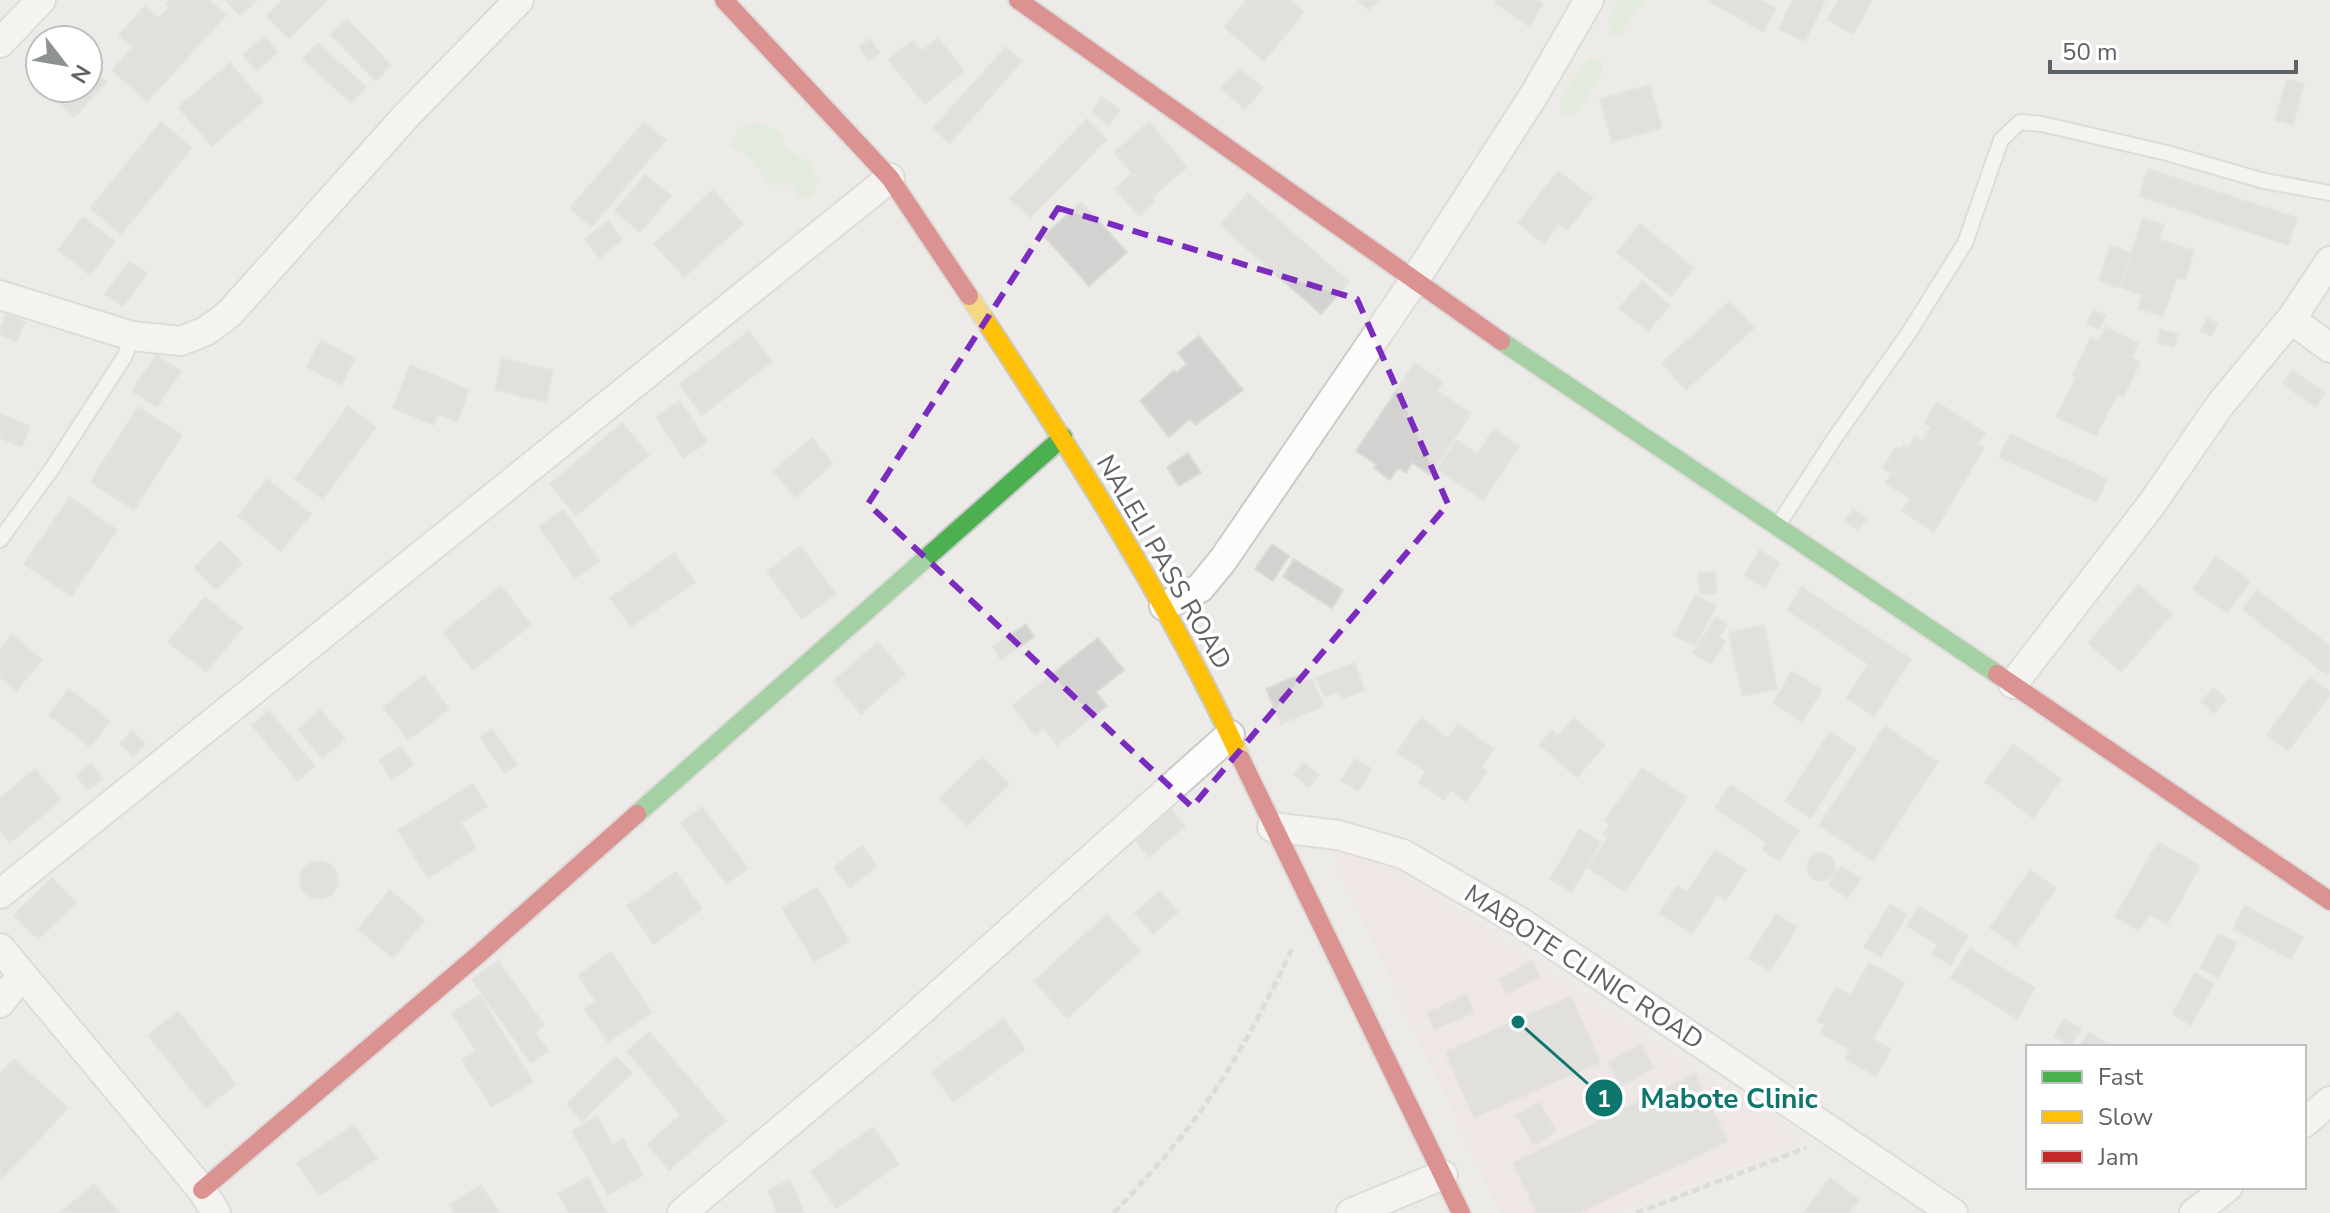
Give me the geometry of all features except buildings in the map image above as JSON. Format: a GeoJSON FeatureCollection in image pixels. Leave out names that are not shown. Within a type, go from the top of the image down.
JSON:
{"type":"FeatureCollection","features":[{"type":"Feature","properties":{"kind":"street"},"geometry":{"type":"LineString","coordinates":[[0,43],[41,0]]}},
{"type":"Feature","properties":{"kind":"street"},"geometry":{"type":"LineString","coordinates":[[0,295],[132,336],[181,341],[206,331],[229,314],[406,116],[519,0]]}},
{"type":"Feature","properties":{"kind":"street","name":"NALELI PASS ROAD"},"geometry":{"type":"LineString","coordinates":[[724,0],[890,178],[1063,437],[1164,606],[1230,735],[1461,1213]]}},
{"type":"Feature","properties":{"kind":"street"},"geometry":{"type":"LineString","coordinates":[[1018,0],[1414,281],[1635,433],[1778,525],[2330,901]]}},
{"type":"Feature","properties":{"kind":"street"},"geometry":{"type":"LineString","coordinates":[[1164,606],[1200,588],[1223,560],[1414,281],[1534,95],[1589,0]]}},
{"type":"Feature","properties":{"kind":"street"},"geometry":{"type":"LineString","coordinates":[[0,894],[890,178]]}},
{"type":"Feature","properties":{"kind":"street"},"geometry":{"type":"LineString","coordinates":[[2013,684],[2151,505],[2220,405],[2291,319],[2330,261]]}},
{"type":"Feature","properties":{"kind":"street"},"geometry":{"type":"LineString","coordinates":[[2291,319],[2330,348]]}},
{"type":"Feature","properties":{"kind":"street"},"geometry":{"type":"LineString","coordinates":[[0,948],[209,1202],[491,944],[1063,437]]}},
{"type":"Feature","properties":{"kind":"street"},"geometry":{"type":"LineString","coordinates":[[682,1213],[888,1040],[1230,735]]}},
{"type":"Feature","properties":{"kind":"street","name":"MABOTE CLINIC ROAD"},"geometry":{"type":"LineString","coordinates":[[1272,827],[1338,835],[1403,854],[1522,923],[1953,1213]]}},
{"type":"Feature","properties":{"kind":"street"},"geometry":{"type":"LineString","coordinates":[[0,1003],[21,976]]}},
{"type":"Feature","properties":{"kind":"street"},"geometry":{"type":"LineString","coordinates":[[2306,1121],[2330,1101]]}},
{"type":"Feature","properties":{"kind":"street"},"geometry":{"type":"LineString","coordinates":[[1351,1213],[1443,1175]]}},
{"type":"Feature","properties":{"kind":"street"},"geometry":{"type":"LineString","coordinates":[[2194,1213],[2225,1189]]}},
{"type":"Feature","properties":{"kind":"lane"},"geometry":{"type":"LineString","coordinates":[[1778,525],[1908,334],[1965,243],[2001,140],[2020,122],[2042,124],[2167,153],[2264,181],[2330,193]]}},
{"type":"Feature","properties":{"kind":"lane"},"geometry":{"type":"LineString","coordinates":[[0,540],[51,470],[125,356],[132,336]]}},
{"type":"Feature","properties":{"kind":"path"},"geometry":{"type":"LineString","coordinates":[[1114,1213],[1159,1165],[1215,1091],[1261,1014],[1313,905]]}},
{"type":"Feature","properties":{"kind":"path"},"geometry":{"type":"LineString","coordinates":[[1636,1213],[1841,1135]]}},
{"type":"Feature","properties":{"kind":"highlighted area"},"geometry":{"type":"Polygon","coordinates":[[[1058,208],[1357,299],[1448,504],[1192,807],[868,504],[1058,208]]]}},
{"type":"Feature","properties":{"kind":"shaded area"},"geometry":{"type":"Polygon","coordinates":[[[1330,850],[1387,864],[1805,1142],[1613,1213],[1500,1213],[1330,850]]]}},
{"type":"Feature","properties":{"kind":"green space"},"geometry":{"type":"Polygon","coordinates":[[[1617,0],[1644,0],[1620,35],[1611,34],[1607,21],[1617,0]]]}},
{"type":"Feature","properties":{"kind":"green space"},"geometry":{"type":"Polygon","coordinates":[[[1590,58],[1602,60],[1602,75],[1576,114],[1561,116],[1559,102],[1590,58]]]}},
{"type":"Feature","properties":{"kind":"green space"},"geometry":{"type":"Polygon","coordinates":[[[756,122],[779,132],[787,148],[811,165],[818,180],[813,195],[799,200],[792,185],[771,185],[751,160],[731,145],[738,128],[756,122]]]}},
{"type":"Feature","properties":{"kind":"traffic: fast"},"geometry":{"type":"LineString","coordinates":[[1501,341],[1997,674]]}},
{"type":"Feature","properties":{"kind":"traffic: fast"},"geometry":{"type":"LineString","coordinates":[[637,814],[1063,437]]}},
{"type":"Feature","properties":{"kind":"traffic: slow"},"geometry":{"type":"LineString","coordinates":[[969,296],[1114,522],[1181,639],[1241,759]]}},
{"type":"Feature","properties":{"kind":"traffic: jam"},"geometry":{"type":"LineString","coordinates":[[724,0],[890,178],[969,296]]}},
{"type":"Feature","properties":{"kind":"traffic: jam"},"geometry":{"type":"LineString","coordinates":[[1018,0],[1501,341]]}},
{"type":"Feature","properties":{"kind":"traffic: jam"},"geometry":{"type":"LineString","coordinates":[[1997,674],[2330,901]]}},
{"type":"Feature","properties":{"kind":"traffic: jam"},"geometry":{"type":"LineString","coordinates":[[1241,759],[1461,1213]]}},
{"type":"Feature","properties":{"kind":"traffic: jam"},"geometry":{"type":"LineString","coordinates":[[202,1190],[479,954],[637,814]]}},
{"type":"Feature","properties":{"kind":"place","name":"Mabote Clinic"},"geometry":{"type":"Point","coordinates":[1518,1022]}}]}
